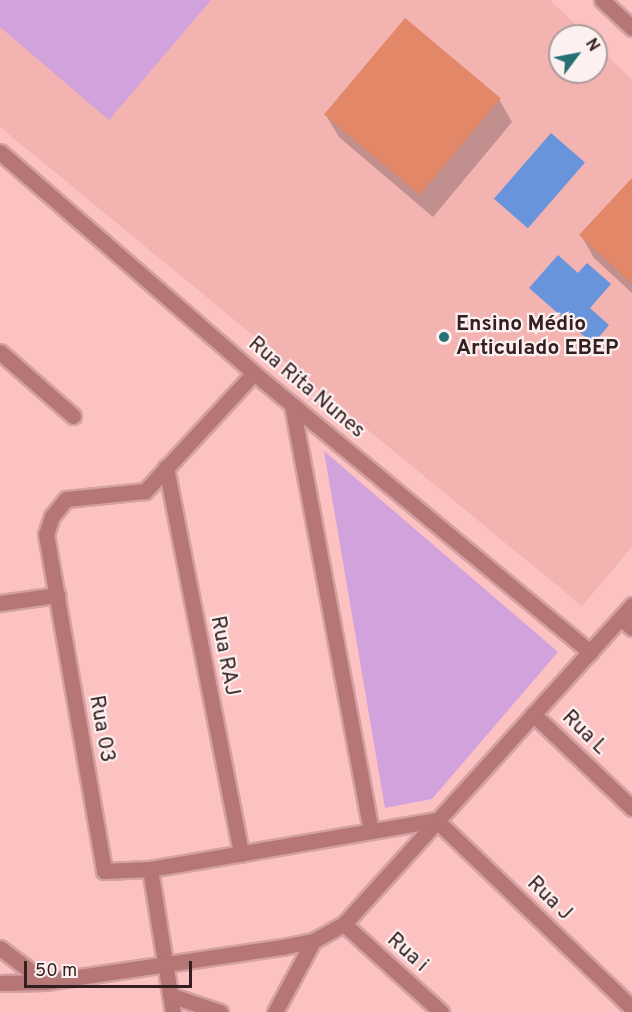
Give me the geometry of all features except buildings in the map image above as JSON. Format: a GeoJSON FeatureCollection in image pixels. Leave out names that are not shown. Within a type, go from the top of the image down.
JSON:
{"type":"FeatureCollection","features":[{"type":"Feature","properties":{"kind":"street"},"geometry":{"type":"LineString","coordinates":[[602,0],[632,28]]}},
{"type":"Feature","properties":{"kind":"street","name":"Rua Rita Nunes"},"geometry":{"type":"LineString","coordinates":[[0,152],[254,373],[590,652]]}},
{"type":"Feature","properties":{"kind":"street"},"geometry":{"type":"LineString","coordinates":[[0,352],[73,416]]}},
{"type":"Feature","properties":{"kind":"street"},"geometry":{"type":"LineString","coordinates":[[166,467],[254,373]]}},
{"type":"Feature","properties":{"kind":"street"},"geometry":{"type":"LineString","coordinates":[[292,405],[371,831]]}},
{"type":"Feature","properties":{"kind":"street","name":"Rua 03"},"geometry":{"type":"LineString","coordinates":[[150,869],[104,871],[46,534],[52,516],[66,499],[145,491],[166,467]]}},
{"type":"Feature","properties":{"kind":"street","name":"Rua RAJ"},"geometry":{"type":"LineString","coordinates":[[166,467],[241,854]]}},
{"type":"Feature","properties":{"kind":"street"},"geometry":{"type":"LineString","coordinates":[[0,603],[57,595]]}},
{"type":"Feature","properties":{"kind":"street"},"geometry":{"type":"LineString","coordinates":[[0,983],[45,982],[165,966],[313,941],[344,924],[590,652],[626,623],[632,605]]}},
{"type":"Feature","properties":{"kind":"street","name":"Rua L"},"geometry":{"type":"LineString","coordinates":[[533,714],[632,808]]}},
{"type":"Feature","properties":{"kind":"street"},"geometry":{"type":"LineString","coordinates":[[173,1012],[150,869],[436,820]]}},
{"type":"Feature","properties":{"kind":"street","name":"Rua J"},"geometry":{"type":"LineString","coordinates":[[436,820],[632,1008]]}},
{"type":"Feature","properties":{"kind":"street","name":"Rua i"},"geometry":{"type":"LineString","coordinates":[[344,924],[441,1012]]}},
{"type":"Feature","properties":{"kind":"street"},"geometry":{"type":"LineString","coordinates":[[275,1012],[313,941]]}},
{"type":"Feature","properties":{"kind":"street"},"geometry":{"type":"LineString","coordinates":[[0,948],[45,982]]}},
{"type":"Feature","properties":{"kind":"street"},"geometry":{"type":"LineString","coordinates":[[170,995],[220,1012]]}},
{"type":"Feature","properties":{"kind":"shaded area","name":"Ensino Médio Articulado EBEP"},"geometry":{"type":"Polygon","coordinates":[[[0,0],[550,0],[575,24],[548,24],[548,84],[608,84],[608,57],[632,80],[632,547],[582,606],[0,127],[0,0]]]}},
{"type":"Feature","properties":{"kind":"shaded area"},"geometry":{"type":"Polygon","coordinates":[[[0,0],[211,0],[109,120],[0,27],[0,0]]]}},
{"type":"Feature","properties":{"kind":"shaded area"},"geometry":{"type":"Polygon","coordinates":[[[324,451],[558,652],[432,799],[385,808],[324,451]]]}},
{"type":"Feature","properties":{"kind":"water"},"geometry":{"type":"Polygon","coordinates":[[[551,133],[585,163],[528,228],[494,199],[551,133]]]}},
{"type":"Feature","properties":{"kind":"water"},"geometry":{"type":"Polygon","coordinates":[[[558,255],[578,273],[587,263],[611,284],[590,308],[609,325],[593,344],[529,288],[558,255]]]}},
{"type":"Feature","properties":{"kind":"place","name":"Ensino Médio Articulado EBEP"},"geometry":{"type":"Point","coordinates":[444,337]}}]}
